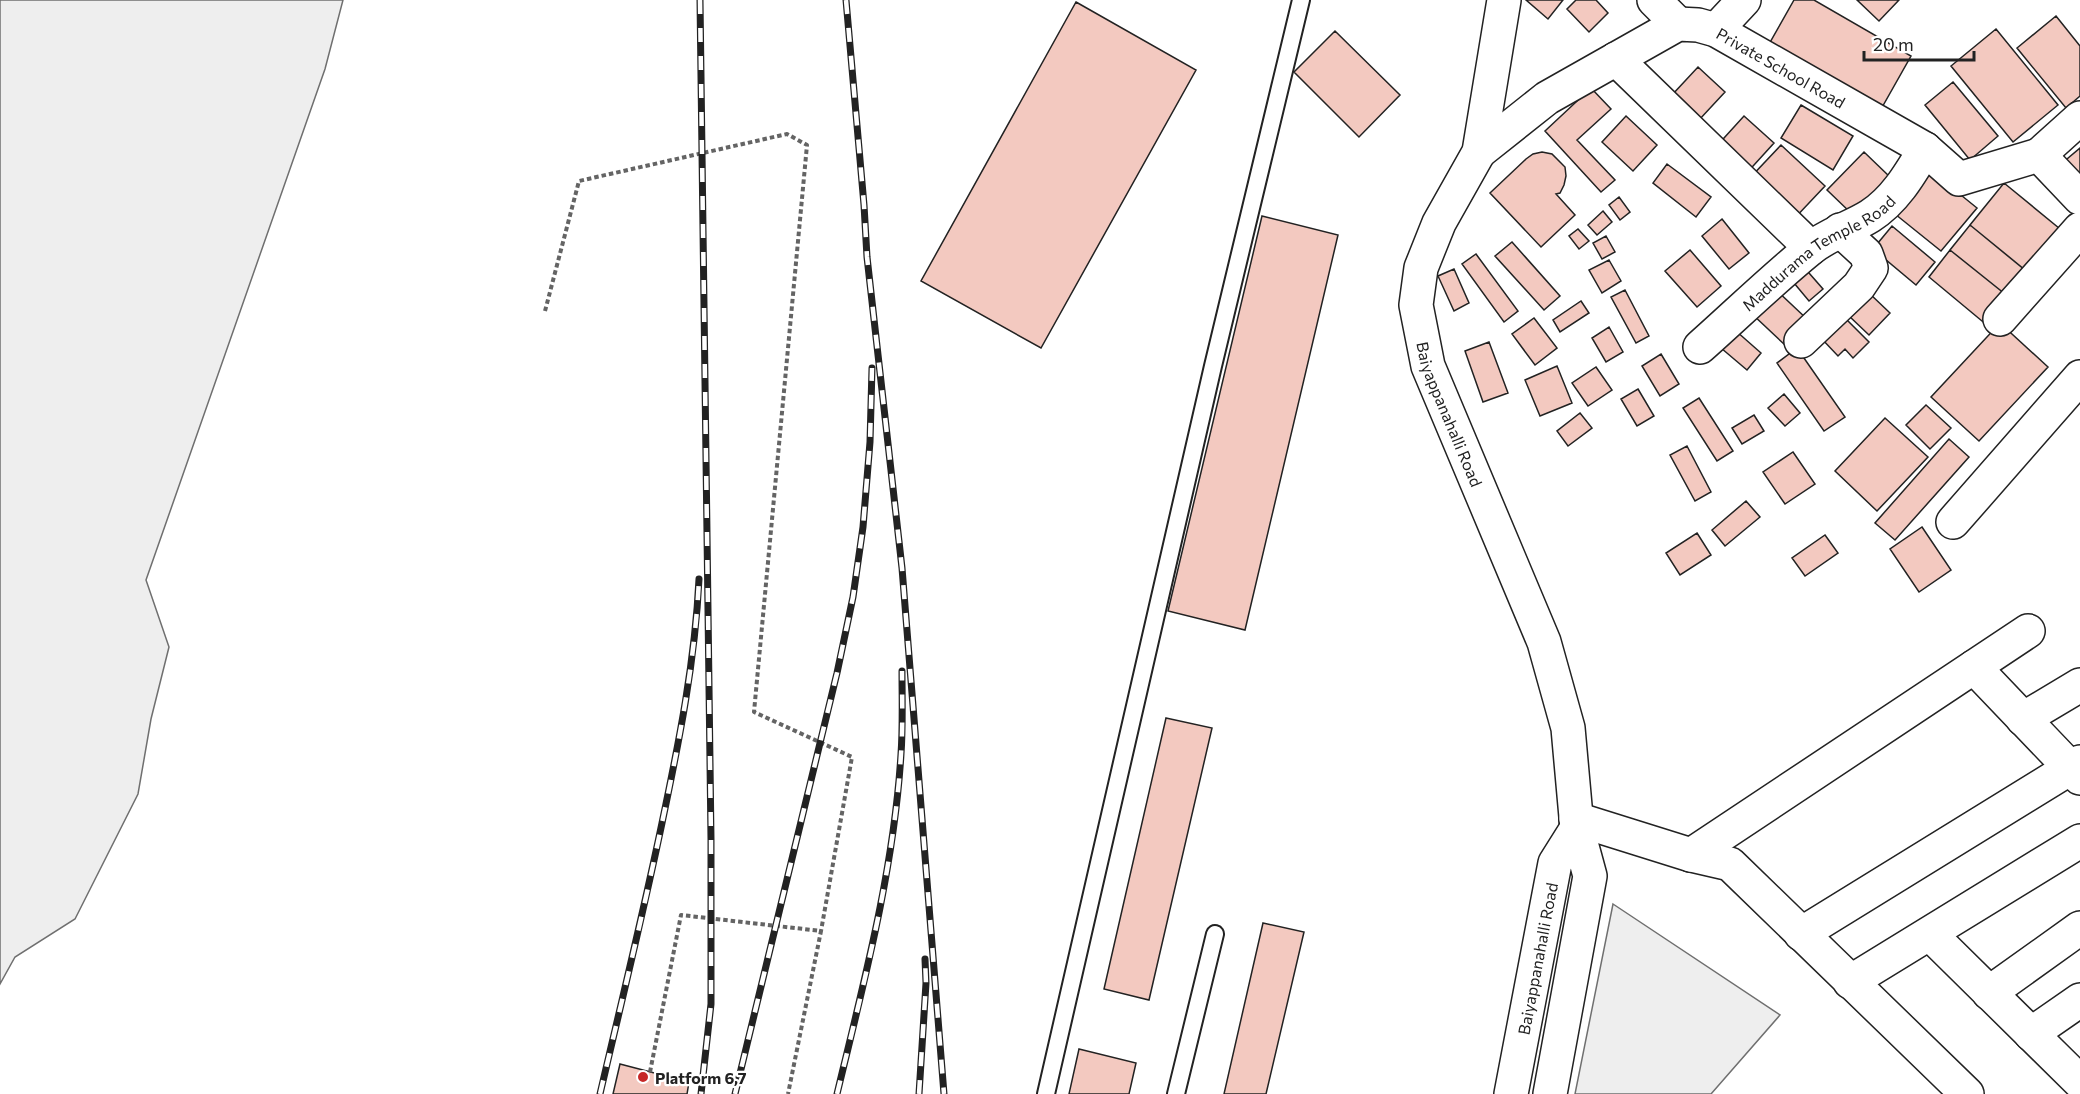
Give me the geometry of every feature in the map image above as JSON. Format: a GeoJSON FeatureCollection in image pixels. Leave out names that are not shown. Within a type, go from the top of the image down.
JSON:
{"type":"FeatureCollection","features":[{"type":"Feature","properties":{"kind":"street","name":"Baiyappanahalli Road"},"geometry":{"type":"LineString","coordinates":[[1504,0],[1479,152],[1439,222],[1422,268],[1416,305],[1428,366],[1544,642],[1568,728],[1576,824],[1590,876],[1550,1094]]}},
{"type":"Feature","properties":{"kind":"street"},"geometry":{"type":"LineString","coordinates":[[1479,152],[1547,98],[1678,24],[1654,0]]}},
{"type":"Feature","properties":{"kind":"street"},"geometry":{"type":"LineString","coordinates":[[1716,30],[1744,0]]}},
{"type":"Feature","properties":{"kind":"street","name":"Private School Road"},"geometry":{"type":"LineString","coordinates":[[1678,24],[1698,25],[1716,30],[1925,149],[1959,179],[2039,156]]}},
{"type":"Feature","properties":{"kind":"street"},"geometry":{"type":"LineString","coordinates":[[1616,59],[1811,248]]}},
{"type":"Feature","properties":{"kind":"street"},"geometry":{"type":"LineString","coordinates":[[2080,118],[2039,156],[2080,198]]}},
{"type":"Feature","properties":{"kind":"street","name":"Maddurama Temple Road"},"geometry":{"type":"LineString","coordinates":[[1700,347],[1811,248],[1840,230],[1868,217],[1885,205],[1909,176],[1925,149]]}},
{"type":"Feature","properties":{"kind":"street"},"geometry":{"type":"LineString","coordinates":[[2000,319],[2080,229]]}},
{"type":"Feature","properties":{"kind":"street"},"geometry":{"type":"LineString","coordinates":[[1801,341],[1859,286],[1871,268],[1866,254],[1840,230]]}},
{"type":"Feature","properties":{"kind":"street"},"geometry":{"type":"LineString","coordinates":[[1953,522],[2080,377]]}},
{"type":"Feature","properties":{"kind":"street"},"geometry":{"type":"LineString","coordinates":[[1691,855],[2028,632]]}},
{"type":"Feature","properties":{"kind":"street"},"geometry":{"type":"LineString","coordinates":[[1801,934],[2077,769],[2023,719],[1974,667]]}},
{"type":"Feature","properties":{"kind":"street"},"geometry":{"type":"LineString","coordinates":[[2023,719],[2080,685]]}},
{"type":"Feature","properties":{"kind":"street","name":"Baiyappanahalli Road"},"geometry":{"type":"LineString","coordinates":[[1511,1094],[1555,863],[1576,824]]}},
{"type":"Feature","properties":{"kind":"street"},"geometry":{"type":"LineString","coordinates":[[1576,824],[1730,864],[1967,1094]]}},
{"type":"Feature","properties":{"kind":"street"},"geometry":{"type":"LineString","coordinates":[[1850,982],[2080,841]]}},
{"type":"Feature","properties":{"kind":"street"},"geometry":{"type":"LineString","coordinates":[[1989,993],[2080,928]]}},
{"type":"Feature","properties":{"kind":"street"},"geometry":{"type":"LineString","coordinates":[[1930,934],[2078,1078]]}},
{"type":"Feature","properties":{"kind":"street"},"geometry":{"type":"LineString","coordinates":[[2031,1034],[2080,999]]}},
{"type":"Feature","properties":{"kind":"lane"},"geometry":{"type":"LineString","coordinates":[[1046,1094],[1204,400],[1301,0]]}},
{"type":"Feature","properties":{"kind":"lane"},"geometry":{"type":"LineString","coordinates":[[1176,1094],[1215,934]]}},
{"type":"Feature","properties":{"kind":"path"},"geometry":{"type":"LineString","coordinates":[[545,311],[579,181],[787,134],[807,145],[753,712],[852,757],[788,1094]]}},
{"type":"Feature","properties":{"kind":"path"},"geometry":{"type":"LineString","coordinates":[[650,1072],[681,915],[820,931]]}},
{"type":"Feature","properties":{"kind":"shaded area"},"geometry":{"type":"Polygon","coordinates":[[[0,0],[343,0],[325,69],[146,580],[169,647],[151,719],[138,794],[75,919],[15,957],[0,984],[0,0]]]}},
{"type":"Feature","properties":{"kind":"shaded area"},"geometry":{"type":"Polygon","coordinates":[[[1613,904],[1780,1015],[1711,1094],[1575,1094],[1613,904]]]}},
{"type":"Feature","properties":{"kind":"building"},"geometry":{"type":"Polygon","coordinates":[[[1526,0],[1563,0],[1548,19],[1526,0]]]}},
{"type":"Feature","properties":{"kind":"building"},"geometry":{"type":"Polygon","coordinates":[[[1576,0],[1596,0],[1608,13],[1589,32],[1567,9],[1576,0]]]}},
{"type":"Feature","properties":{"kind":"building"},"geometry":{"type":"Polygon","coordinates":[[[1794,0],[1814,0],[1911,56],[1876,118],[1764,53],[1794,0]]]}},
{"type":"Feature","properties":{"kind":"building"},"geometry":{"type":"Polygon","coordinates":[[[1857,0],[1899,0],[1879,21],[1857,0]]]}},
{"type":"Feature","properties":{"kind":"building"},"geometry":{"type":"Polygon","coordinates":[[[1076,2],[1196,70],[1041,348],[921,281],[1076,2]]]}},
{"type":"Feature","properties":{"kind":"building"},"geometry":{"type":"Polygon","coordinates":[[[2056,16],[2080,46],[2080,96],[2066,108],[2017,48],[2056,16]]]}},
{"type":"Feature","properties":{"kind":"building"},"geometry":{"type":"Polygon","coordinates":[[[1996,29],[2058,105],[2013,142],[1951,66],[1996,29]]]}},
{"type":"Feature","properties":{"kind":"building"},"geometry":{"type":"Polygon","coordinates":[[[1335,31],[1400,95],[1359,137],[1294,72],[1335,31]]]}},
{"type":"Feature","properties":{"kind":"building"},"geometry":{"type":"Polygon","coordinates":[[[1698,67],[1725,92],[1699,120],[1672,95],[1698,67]]]}},
{"type":"Feature","properties":{"kind":"building"},"geometry":{"type":"Polygon","coordinates":[[[1953,82],[1998,136],[1970,160],[1925,105],[1953,82]]]}},
{"type":"Feature","properties":{"kind":"building"},"geometry":{"type":"Polygon","coordinates":[[[1591,88],[1611,109],[1577,140],[1615,180],[1601,192],[1545,131],[1591,88]]]}},
{"type":"Feature","properties":{"kind":"building"},"geometry":{"type":"Polygon","coordinates":[[[1801,105],[1853,136],[1833,170],[1781,138],[1801,105]]]}},
{"type":"Feature","properties":{"kind":"building"},"geometry":{"type":"Polygon","coordinates":[[[1626,116],[1657,145],[1633,171],[1602,142],[1626,116]]]}},
{"type":"Feature","properties":{"kind":"building"},"geometry":{"type":"Polygon","coordinates":[[[1744,116],[1774,143],[1744,176],[1714,149],[1744,116]]]}},
{"type":"Feature","properties":{"kind":"building"},"geometry":{"type":"Polygon","coordinates":[[[1781,145],[1825,186],[1792,221],[1748,180],[1781,145]]]}},
{"type":"Feature","properties":{"kind":"building"},"geometry":{"type":"Polygon","coordinates":[[[2080,148],[2080,185],[2061,164],[2080,148]]]}},
{"type":"Feature","properties":{"kind":"building"},"geometry":{"type":"Polygon","coordinates":[[[1542,152],[1552,154],[1565,167],[1564,185],[1560,193],[1556,194],[1575,215],[1541,247],[1490,193],[1526,159],[1542,152]]]}},
{"type":"Feature","properties":{"kind":"building"},"geometry":{"type":"Polygon","coordinates":[[[1864,152],[1890,177],[1853,215],[1827,190],[1864,152]]]}},
{"type":"Feature","properties":{"kind":"building"},"geometry":{"type":"Polygon","coordinates":[[[1667,164],[1711,197],[1696,217],[1653,183],[1667,164]]]}},
{"type":"Feature","properties":{"kind":"building"},"geometry":{"type":"Polygon","coordinates":[[[1925,166],[1977,208],[1941,251],[1890,210],[1925,166]]]}},
{"type":"Feature","properties":{"kind":"building"},"geometry":{"type":"Polygon","coordinates":[[[2004,183],[2065,233],[2031,275],[1970,225],[2004,183]]]}},
{"type":"Feature","properties":{"kind":"building"},"geometry":{"type":"Polygon","coordinates":[[[1619,197],[1630,212],[1620,220],[1609,205],[1619,197]]]}},
{"type":"Feature","properties":{"kind":"building"},"geometry":{"type":"Polygon","coordinates":[[[1603,211],[1612,222],[1597,235],[1588,225],[1603,211]]]}},
{"type":"Feature","properties":{"kind":"building"},"geometry":{"type":"Polygon","coordinates":[[[1262,216],[1338,235],[1245,630],[1168,611],[1262,216]]]}},
{"type":"Feature","properties":{"kind":"building"},"geometry":{"type":"Polygon","coordinates":[[[1722,219],[1749,253],[1729,269],[1702,236],[1722,219]]]}},
{"type":"Feature","properties":{"kind":"building"},"geometry":{"type":"Polygon","coordinates":[[[1970,225],[2030,274],[2010,298],[1950,250],[1970,225]]]}},
{"type":"Feature","properties":{"kind":"building"},"geometry":{"type":"Polygon","coordinates":[[[1892,226],[1935,262],[1916,285],[1873,249],[1892,226]]]}},
{"type":"Feature","properties":{"kind":"building"},"geometry":{"type":"Polygon","coordinates":[[[1578,229],[1589,241],[1579,249],[1569,236],[1578,229]]]}},
{"type":"Feature","properties":{"kind":"building"},"geometry":{"type":"Polygon","coordinates":[[[1606,236],[1615,252],[1602,259],[1593,243],[1606,236]]]}},
{"type":"Feature","properties":{"kind":"building"},"geometry":{"type":"Polygon","coordinates":[[[1512,242],[1560,296],[1544,310],[1495,256],[1512,242]]]}},
{"type":"Feature","properties":{"kind":"building"},"geometry":{"type":"Polygon","coordinates":[[[1690,250],[1721,286],[1697,307],[1665,271],[1690,250]]]}},
{"type":"Feature","properties":{"kind":"building"},"geometry":{"type":"Polygon","coordinates":[[[1950,250],[2010,298],[1988,326],[1929,277],[1950,250]]]}},
{"type":"Feature","properties":{"kind":"building"},"geometry":{"type":"Polygon","coordinates":[[[1476,254],[1518,311],[1504,322],[1462,264],[1476,254]]]}},
{"type":"Feature","properties":{"kind":"building"},"geometry":{"type":"Polygon","coordinates":[[[1609,260],[1621,281],[1602,293],[1589,270],[1609,260]]]}},
{"type":"Feature","properties":{"kind":"building"},"geometry":{"type":"Polygon","coordinates":[[[1802,265],[1823,289],[1809,301],[1789,277],[1802,265]]]}},
{"type":"Feature","properties":{"kind":"building"},"geometry":{"type":"Polygon","coordinates":[[[1454,269],[1469,303],[1454,311],[1438,276],[1454,269]]]}},
{"type":"Feature","properties":{"kind":"building"},"geometry":{"type":"Polygon","coordinates":[[[1774,288],[1808,320],[1785,345],[1751,313],[1774,288]]]}},
{"type":"Feature","properties":{"kind":"building"},"geometry":{"type":"Polygon","coordinates":[[[1625,290],[1649,336],[1636,343],[1611,297],[1625,290]]]}},
{"type":"Feature","properties":{"kind":"building"},"geometry":{"type":"Polygon","coordinates":[[[1869,293],[1890,313],[1869,335],[1848,315],[1869,293]]]}},
{"type":"Feature","properties":{"kind":"building"},"geometry":{"type":"Polygon","coordinates":[[[1581,301],[1589,313],[1560,332],[1553,320],[1581,301]]]}},
{"type":"Feature","properties":{"kind":"building"},"geometry":{"type":"Polygon","coordinates":[[[1843,316],[1869,342],[1853,358],[1845,349],[1838,356],[1821,338],[1843,316]]]}},
{"type":"Feature","properties":{"kind":"building"},"geometry":{"type":"Polygon","coordinates":[[[1534,318],[1557,348],[1535,365],[1512,334],[1534,318]]]}},
{"type":"Feature","properties":{"kind":"building"},"geometry":{"type":"Polygon","coordinates":[[[2000,323],[2048,367],[1979,441],[1931,397],[2000,323]]]}},
{"type":"Feature","properties":{"kind":"building"},"geometry":{"type":"Polygon","coordinates":[[[1609,327],[1623,352],[1606,362],[1592,338],[1609,327]]]}},
{"type":"Feature","properties":{"kind":"building"},"geometry":{"type":"Polygon","coordinates":[[[1736,331],[1761,353],[1747,370],[1721,348],[1736,331]]]}},
{"type":"Feature","properties":{"kind":"building"},"geometry":{"type":"Polygon","coordinates":[[[1489,342],[1508,393],[1483,402],[1465,351],[1489,342]]]}},
{"type":"Feature","properties":{"kind":"building"},"geometry":{"type":"Polygon","coordinates":[[[1797,348],[1845,417],[1824,431],[1777,363],[1797,348]]]}},
{"type":"Feature","properties":{"kind":"building"},"geometry":{"type":"Polygon","coordinates":[[[1661,354],[1679,384],[1660,396],[1642,366],[1661,354]]]}},
{"type":"Feature","properties":{"kind":"building"},"geometry":{"type":"Polygon","coordinates":[[[1557,366],[1572,403],[1540,416],[1525,380],[1557,366]]]}},
{"type":"Feature","properties":{"kind":"building"},"geometry":{"type":"Polygon","coordinates":[[[1596,367],[1612,390],[1588,406],[1572,383],[1596,367]]]}},
{"type":"Feature","properties":{"kind":"building"},"geometry":{"type":"Polygon","coordinates":[[[1638,389],[1654,416],[1637,426],[1621,399],[1638,389]]]}},
{"type":"Feature","properties":{"kind":"building"},"geometry":{"type":"Polygon","coordinates":[[[1784,394],[1800,413],[1785,426],[1768,408],[1784,394]]]}},
{"type":"Feature","properties":{"kind":"building"},"geometry":{"type":"Polygon","coordinates":[[[1699,398],[1733,451],[1717,461],[1683,408],[1699,398]]]}},
{"type":"Feature","properties":{"kind":"building"},"geometry":{"type":"Polygon","coordinates":[[[1926,405],[1951,428],[1930,449],[1906,425],[1926,405]]]}},
{"type":"Feature","properties":{"kind":"building"},"geometry":{"type":"Polygon","coordinates":[[[1580,413],[1592,428],[1568,446],[1557,431],[1580,413]]]}},
{"type":"Feature","properties":{"kind":"building"},"geometry":{"type":"Polygon","coordinates":[[[1754,415],[1764,431],[1742,444],[1732,428],[1754,415]]]}},
{"type":"Feature","properties":{"kind":"building"},"geometry":{"type":"Polygon","coordinates":[[[1885,418],[1928,457],[1877,511],[1835,471],[1885,418]]]}},
{"type":"Feature","properties":{"kind":"building"},"geometry":{"type":"Polygon","coordinates":[[[1949,439],[1969,457],[1895,540],[1875,523],[1949,439]]]}},
{"type":"Feature","properties":{"kind":"building"},"geometry":{"type":"Polygon","coordinates":[[[1687,446],[1711,492],[1695,501],[1670,455],[1687,446]]]}},
{"type":"Feature","properties":{"kind":"building"},"geometry":{"type":"Polygon","coordinates":[[[1793,452],[1815,484],[1785,504],[1763,472],[1793,452]]]}},
{"type":"Feature","properties":{"kind":"building"},"geometry":{"type":"Polygon","coordinates":[[[1746,501],[1760,517],[1725,546],[1712,530],[1746,501]]]}},
{"type":"Feature","properties":{"kind":"building"},"geometry":{"type":"Polygon","coordinates":[[[1922,527],[1951,570],[1919,592],[1890,549],[1922,527]]]}},
{"type":"Feature","properties":{"kind":"building"},"geometry":{"type":"Polygon","coordinates":[[[1697,533],[1711,555],[1680,575],[1666,553],[1697,533]]]}},
{"type":"Feature","properties":{"kind":"building"},"geometry":{"type":"Polygon","coordinates":[[[1825,535],[1838,553],[1805,576],[1792,558],[1825,535]]]}},
{"type":"Feature","properties":{"kind":"building"},"geometry":{"type":"Polygon","coordinates":[[[1166,718],[1212,728],[1149,1000],[1104,989],[1166,718]]]}},
{"type":"Feature","properties":{"kind":"building"},"geometry":{"type":"Polygon","coordinates":[[[1263,923],[1304,932],[1266,1094],[1224,1094],[1263,923]]]}},
{"type":"Feature","properties":{"kind":"building"},"geometry":{"type":"Polygon","coordinates":[[[1079,1049],[1136,1063],[1129,1094],[1069,1094],[1079,1049]]]}},
{"type":"Feature","properties":{"kind":"building","name":"Platform 6,7"},"geometry":{"type":"Polygon","coordinates":[[[620,1064],[689,1082],[687,1094],[613,1094],[620,1064]]]}},
{"type":"Feature","properties":{"kind":"railway"},"geometry":{"type":"LineString","coordinates":[[700,0],[711,839],[711,1004],[701,1094]]}},
{"type":"Feature","properties":{"kind":"railway"},"geometry":{"type":"LineString","coordinates":[[846,0],[867,257],[902,568],[944,1094]]}},
{"type":"Feature","properties":{"kind":"railway"},"geometry":{"type":"LineString","coordinates":[[735,1094],[837,673],[853,597],[863,527],[870,442],[872,368]]}},
{"type":"Feature","properties":{"kind":"railway"},"geometry":{"type":"LineString","coordinates":[[600,1094],[674,762],[690,671],[699,579]]}},
{"type":"Feature","properties":{"kind":"railway"},"geometry":{"type":"LineString","coordinates":[[837,1094],[876,925],[892,840],[901,754],[902,671]]}},
{"type":"Feature","properties":{"kind":"railway"},"geometry":{"type":"LineString","coordinates":[[919,1094],[926,983],[925,959]]}},
{"type":"Feature","properties":{"kind":"place","name":"Platform 6,7"},"geometry":{"type":"Point","coordinates":[643,1077]}}]}
